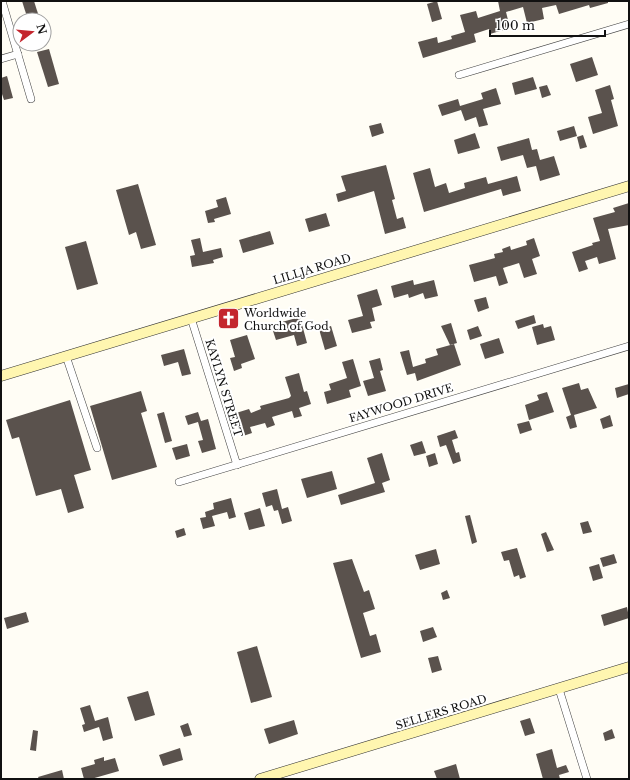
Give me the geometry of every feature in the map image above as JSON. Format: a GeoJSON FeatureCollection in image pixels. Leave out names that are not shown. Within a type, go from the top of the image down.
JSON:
{"type":"FeatureCollection","features":[{"type":"Feature","properties":{"kind":"street"},"geometry":{"type":"LineString","coordinates":[[2,1],[31,99]]}},
{"type":"Feature","properties":{"kind":"street"},"geometry":{"type":"LineString","coordinates":[[459,75],[629,24]]}},
{"type":"Feature","properties":{"kind":"street"},"geometry":{"type":"LineString","coordinates":[[1,59],[18,54]]}},
{"type":"Feature","properties":{"kind":"street","name":"LILLJA ROAD"},"geometry":{"type":"LineString","coordinates":[[1,376],[629,186]]}},
{"type":"Feature","properties":{"kind":"street","name":"KAYLYN STREET"},"geometry":{"type":"LineString","coordinates":[[191,318],[237,465]]}},
{"type":"Feature","properties":{"kind":"street","name":"FAYWOOD DRIVE"},"geometry":{"type":"LineString","coordinates":[[179,482],[629,346]]}},
{"type":"Feature","properties":{"kind":"street"},"geometry":{"type":"LineString","coordinates":[[66,356],[97,448]]}},
{"type":"Feature","properties":{"kind":"street","name":"SELLERS ROAD"},"geometry":{"type":"LineString","coordinates":[[260,779],[629,667]]}},
{"type":"Feature","properties":{"kind":"street"},"geometry":{"type":"LineString","coordinates":[[559,689],[587,779]]}},
{"type":"Feature","properties":{"kind":"building"},"geometry":{"type":"Polygon","coordinates":[[[22,1],[34,1],[37,12],[25,12],[22,1]]]}},
{"type":"Feature","properties":{"kind":"building"},"geometry":{"type":"Polygon","coordinates":[[[437,1],[442,19],[432,22],[427,4],[437,1]]]}},
{"type":"Feature","properties":{"kind":"building"},"geometry":{"type":"Polygon","coordinates":[[[498,1],[608,1],[608,3],[590,8],[589,5],[559,14],[556,5],[542,8],[544,19],[527,23],[523,7],[506,12],[510,28],[490,34],[489,29],[474,34],[476,42],[423,58],[418,42],[437,37],[438,43],[452,39],[451,36],[465,32],[460,15],[476,11],[478,18],[500,11],[498,1]]]}},
{"type":"Feature","properties":{"kind":"building"},"geometry":{"type":"Polygon","coordinates":[[[37,52],[50,52],[59,84],[48,87],[37,52]]]}},
{"type":"Feature","properties":{"kind":"building"},"geometry":{"type":"Polygon","coordinates":[[[592,57],[598,75],[576,82],[570,64],[592,57]]]}},
{"type":"Feature","properties":{"kind":"building"},"geometry":{"type":"Polygon","coordinates":[[[7,76],[13,98],[4,100],[1,91],[1,78],[7,76]]]}},
{"type":"Feature","properties":{"kind":"building"},"geometry":{"type":"Polygon","coordinates":[[[533,77],[537,89],[515,95],[512,83],[533,77]]]}},
{"type":"Feature","properties":{"kind":"building"},"geometry":{"type":"Polygon","coordinates":[[[547,85],[551,95],[542,98],[539,87],[547,85]]]}},
{"type":"Feature","properties":{"kind":"building"},"geometry":{"type":"Polygon","coordinates":[[[610,85],[614,99],[611,100],[618,126],[593,134],[588,117],[602,113],[595,90],[610,85]]]}},
{"type":"Feature","properties":{"kind":"building"},"geometry":{"type":"Polygon","coordinates":[[[496,88],[501,104],[483,109],[488,125],[479,127],[476,117],[465,121],[461,110],[442,116],[438,105],[458,99],[460,106],[483,99],[481,93],[496,88]]]}},
{"type":"Feature","properties":{"kind":"building"},"geometry":{"type":"Polygon","coordinates":[[[381,123],[384,133],[372,137],[369,126],[381,123]]]}},
{"type":"Feature","properties":{"kind":"building"},"geometry":{"type":"Polygon","coordinates":[[[574,126],[577,136],[560,141],[557,131],[574,126]]]}},
{"type":"Feature","properties":{"kind":"building"},"geometry":{"type":"Polygon","coordinates":[[[475,133],[480,148],[458,154],[454,140],[475,133]]]}},
{"type":"Feature","properties":{"kind":"building"},"geometry":{"type":"Polygon","coordinates":[[[583,135],[587,147],[580,149],[577,137],[583,135]]]}},
{"type":"Feature","properties":{"kind":"building"},"geometry":{"type":"Polygon","coordinates":[[[529,138],[532,150],[537,149],[540,160],[554,156],[560,175],[540,181],[536,166],[527,168],[523,155],[501,161],[497,147],[529,138]]]}},
{"type":"Feature","properties":{"kind":"building"},"geometry":{"type":"Polygon","coordinates":[[[386,165],[395,199],[392,200],[397,219],[403,217],[406,228],[385,234],[374,191],[338,202],[336,194],[346,191],[341,176],[386,165]]]}},
{"type":"Feature","properties":{"kind":"building"},"geometry":{"type":"Polygon","coordinates":[[[430,168],[435,187],[446,183],[449,193],[465,188],[464,183],[486,177],[488,184],[517,176],[521,191],[503,196],[501,189],[424,212],[413,173],[430,168]]]}},
{"type":"Feature","properties":{"kind":"building"},"geometry":{"type":"Polygon","coordinates":[[[138,184],[156,245],[141,249],[136,232],[129,235],[116,190],[138,184]]]}},
{"type":"Feature","properties":{"kind":"building"},"geometry":{"type":"Polygon","coordinates":[[[226,197],[231,214],[214,219],[215,222],[208,223],[205,211],[218,207],[216,200],[226,197]]]}},
{"type":"Feature","properties":{"kind":"building"},"geometry":{"type":"Polygon","coordinates":[[[629,203],[629,225],[608,229],[616,259],[599,264],[597,257],[585,261],[588,269],[579,272],[572,252],[600,241],[593,218],[615,212],[613,208],[629,203]]]}},
{"type":"Feature","properties":{"kind":"building"},"geometry":{"type":"Polygon","coordinates":[[[326,213],[330,226],[309,232],[305,219],[326,213]]]}},
{"type":"Feature","properties":{"kind":"building"},"geometry":{"type":"Polygon","coordinates":[[[270,231],[274,244],[243,253],[239,240],[270,231]]]}},
{"type":"Feature","properties":{"kind":"building"},"geometry":{"type":"Polygon","coordinates":[[[200,238],[203,252],[221,248],[223,257],[213,260],[214,263],[192,267],[190,256],[195,255],[191,240],[200,238]]]}},
{"type":"Feature","properties":{"kind":"building"},"geometry":{"type":"Polygon","coordinates":[[[534,238],[540,256],[532,259],[537,274],[524,278],[519,263],[503,268],[508,283],[499,286],[496,276],[474,282],[469,265],[495,258],[494,254],[503,252],[502,249],[510,246],[511,250],[527,245],[526,241],[534,238]]]}},
{"type":"Feature","properties":{"kind":"building"},"geometry":{"type":"Polygon","coordinates":[[[86,241],[98,284],[77,290],[65,247],[86,241]]]}},
{"type":"Feature","properties":{"kind":"building"},"geometry":{"type":"Polygon","coordinates":[[[413,280],[414,285],[434,280],[438,296],[425,299],[423,293],[409,298],[408,294],[394,298],[391,286],[413,280]]]}},
{"type":"Feature","properties":{"kind":"building"},"geometry":{"type":"Polygon","coordinates":[[[377,289],[382,305],[372,308],[375,321],[370,322],[372,328],[352,333],[348,320],[363,316],[357,295],[377,289]]]}},
{"type":"Feature","properties":{"kind":"building"},"geometry":{"type":"Polygon","coordinates":[[[486,297],[489,308],[478,312],[474,300],[486,297]]]}},
{"type":"Feature","properties":{"kind":"building"},"geometry":{"type":"Polygon","coordinates":[[[534,315],[536,323],[518,329],[515,321],[534,315]]]}},
{"type":"Feature","properties":{"kind":"building"},"geometry":{"type":"Polygon","coordinates":[[[300,317],[307,343],[297,346],[294,335],[276,340],[271,325],[300,317]]]}},
{"type":"Feature","properties":{"kind":"building"},"geometry":{"type":"Polygon","coordinates":[[[451,323],[457,343],[450,345],[441,326],[451,323]]]}},
{"type":"Feature","properties":{"kind":"building"},"geometry":{"type":"Polygon","coordinates":[[[543,324],[544,328],[551,326],[555,340],[537,345],[532,327],[543,324]]]}},
{"type":"Feature","properties":{"kind":"building"},"geometry":{"type":"Polygon","coordinates":[[[331,326],[337,346],[325,350],[319,329],[331,326]]]}},
{"type":"Feature","properties":{"kind":"building"},"geometry":{"type":"Polygon","coordinates":[[[478,326],[482,336],[470,340],[467,330],[478,326]]]}},
{"type":"Feature","properties":{"kind":"building"},"geometry":{"type":"Polygon","coordinates":[[[247,335],[255,359],[241,364],[242,368],[234,371],[230,358],[235,357],[230,340],[247,335]]]}},
{"type":"Feature","properties":{"kind":"building"},"geometry":{"type":"Polygon","coordinates":[[[499,338],[504,353],[485,359],[480,344],[499,338]]]}},
{"type":"Feature","properties":{"kind":"building"},"geometry":{"type":"Polygon","coordinates":[[[454,344],[461,365],[417,381],[415,373],[407,375],[400,352],[409,350],[413,367],[426,363],[425,359],[438,355],[436,349],[454,344]]]}},
{"type":"Feature","properties":{"kind":"building"},"geometry":{"type":"Polygon","coordinates":[[[184,349],[191,374],[182,376],[178,362],[164,366],[161,355],[184,349]]]}},
{"type":"Feature","properties":{"kind":"building"},"geometry":{"type":"Polygon","coordinates":[[[380,358],[383,370],[380,371],[386,391],[368,396],[363,381],[374,378],[369,361],[380,358]]]}},
{"type":"Feature","properties":{"kind":"building"},"geometry":{"type":"Polygon","coordinates":[[[353,359],[361,386],[349,390],[351,397],[327,404],[324,392],[331,390],[329,384],[347,378],[342,362],[353,359]]]}},
{"type":"Feature","properties":{"kind":"building"},"geometry":{"type":"Polygon","coordinates":[[[299,373],[304,392],[307,391],[311,404],[299,408],[302,416],[294,418],[292,411],[272,417],[275,425],[267,428],[265,423],[250,427],[252,433],[243,436],[236,413],[249,409],[251,413],[261,409],[260,406],[289,398],[291,396],[285,377],[299,373]]]}},
{"type":"Feature","properties":{"kind":"building"},"geometry":{"type":"Polygon","coordinates":[[[579,383],[581,390],[588,388],[597,408],[574,415],[577,427],[570,429],[566,417],[571,415],[562,388],[579,383]]]}},
{"type":"Feature","properties":{"kind":"building"},"geometry":{"type":"Polygon","coordinates":[[[629,384],[629,394],[617,398],[615,388],[629,384]]]}},
{"type":"Feature","properties":{"kind":"building"},"geometry":{"type":"Polygon","coordinates":[[[141,391],[147,411],[141,413],[157,467],[112,480],[90,406],[141,391]]]}},
{"type":"Feature","properties":{"kind":"building"},"geometry":{"type":"Polygon","coordinates":[[[547,392],[554,412],[529,420],[525,405],[539,400],[537,395],[547,392]]]}},
{"type":"Feature","properties":{"kind":"building"},"geometry":{"type":"Polygon","coordinates":[[[70,400],[91,470],[74,475],[84,508],[68,513],[61,489],[36,496],[19,437],[12,439],[6,420],[70,400]]]}},
{"type":"Feature","properties":{"kind":"building"},"geometry":{"type":"Polygon","coordinates":[[[164,412],[172,441],[165,443],[157,414],[164,412]]]}},
{"type":"Feature","properties":{"kind":"building"},"geometry":{"type":"Polygon","coordinates":[[[198,412],[201,421],[208,419],[216,449],[202,453],[198,441],[203,440],[198,422],[188,425],[185,416],[198,412]]]}},
{"type":"Feature","properties":{"kind":"building"},"geometry":{"type":"Polygon","coordinates":[[[610,415],[613,426],[603,429],[600,419],[610,415]]]}},
{"type":"Feature","properties":{"kind":"building"},"geometry":{"type":"Polygon","coordinates":[[[529,421],[532,430],[520,434],[517,424],[529,421]]]}},
{"type":"Feature","properties":{"kind":"building"},"geometry":{"type":"Polygon","coordinates":[[[455,430],[458,438],[452,440],[456,453],[459,452],[461,461],[453,464],[446,445],[440,447],[437,436],[455,430]]]}},
{"type":"Feature","properties":{"kind":"building"},"geometry":{"type":"Polygon","coordinates":[[[422,441],[426,453],[414,456],[410,445],[422,441]]]}},
{"type":"Feature","properties":{"kind":"building"},"geometry":{"type":"Polygon","coordinates":[[[187,444],[190,456],[176,460],[172,448],[187,444]]]}},
{"type":"Feature","properties":{"kind":"building"},"geometry":{"type":"Polygon","coordinates":[[[382,453],[390,480],[382,483],[385,492],[341,505],[338,495],[375,483],[367,458],[382,453]]]}},
{"type":"Feature","properties":{"kind":"building"},"geometry":{"type":"Polygon","coordinates":[[[435,453],[438,464],[429,467],[426,456],[435,453]]]}},
{"type":"Feature","properties":{"kind":"building"},"geometry":{"type":"Polygon","coordinates":[[[332,471],[337,489],[307,498],[301,479],[332,471]]]}},
{"type":"Feature","properties":{"kind":"building"},"geometry":{"type":"Polygon","coordinates":[[[277,489],[282,509],[288,507],[292,521],[282,524],[278,510],[274,511],[272,505],[266,507],[262,493],[277,489]]]}},
{"type":"Feature","properties":{"kind":"building"},"geometry":{"type":"Polygon","coordinates":[[[231,498],[236,517],[229,519],[227,512],[212,516],[215,526],[203,529],[200,518],[206,517],[205,512],[214,509],[213,503],[231,498]]]}},
{"type":"Feature","properties":{"kind":"building"},"geometry":{"type":"Polygon","coordinates":[[[260,508],[265,526],[249,530],[244,513],[260,508]]]}},
{"type":"Feature","properties":{"kind":"building"},"geometry":{"type":"Polygon","coordinates":[[[470,515],[477,542],[472,544],[465,516],[470,515]]]}},
{"type":"Feature","properties":{"kind":"building"},"geometry":{"type":"Polygon","coordinates":[[[588,521],[592,532],[583,534],[580,523],[588,521]]]}},
{"type":"Feature","properties":{"kind":"building"},"geometry":{"type":"Polygon","coordinates":[[[184,528],[186,535],[177,538],[175,531],[184,528]]]}},
{"type":"Feature","properties":{"kind":"building"},"geometry":{"type":"Polygon","coordinates":[[[546,532],[554,550],[547,552],[541,534],[546,532]]]}},
{"type":"Feature","properties":{"kind":"building"},"geometry":{"type":"Polygon","coordinates":[[[517,548],[526,577],[520,579],[519,575],[514,577],[509,560],[504,561],[501,552],[517,548]]]}},
{"type":"Feature","properties":{"kind":"building"},"geometry":{"type":"Polygon","coordinates":[[[436,549],[440,564],[420,570],[415,555],[436,549]]]}},
{"type":"Feature","properties":{"kind":"building"},"geometry":{"type":"Polygon","coordinates":[[[614,554],[617,563],[603,567],[600,558],[614,554]]]}},
{"type":"Feature","properties":{"kind":"building"},"geometry":{"type":"Polygon","coordinates":[[[352,559],[364,592],[369,590],[375,609],[363,613],[370,636],[376,634],[381,652],[361,658],[333,563],[352,559]]]}},
{"type":"Feature","properties":{"kind":"building"},"geometry":{"type":"Polygon","coordinates":[[[599,564],[603,578],[593,581],[589,567],[599,564]]]}},
{"type":"Feature","properties":{"kind":"building"},"geometry":{"type":"Polygon","coordinates":[[[447,590],[450,598],[443,600],[441,593],[447,590]]]}},
{"type":"Feature","properties":{"kind":"building"},"geometry":{"type":"Polygon","coordinates":[[[627,607],[629,618],[604,626],[601,615],[627,607]]]}},
{"type":"Feature","properties":{"kind":"building"},"geometry":{"type":"Polygon","coordinates":[[[26,612],[29,622],[7,629],[4,618],[26,612]]]}},
{"type":"Feature","properties":{"kind":"building"},"geometry":{"type":"Polygon","coordinates":[[[433,627],[437,637],[423,642],[420,631],[433,627]]]}},
{"type":"Feature","properties":{"kind":"building"},"geometry":{"type":"Polygon","coordinates":[[[257,646],[272,697],[251,703],[237,652],[257,646]]]}},
{"type":"Feature","properties":{"kind":"building"},"geometry":{"type":"Polygon","coordinates":[[[438,656],[442,670],[432,673],[428,658],[438,656]]]}},
{"type":"Feature","properties":{"kind":"building"},"geometry":{"type":"Polygon","coordinates":[[[148,691],[155,715],[135,721],[127,697],[148,691]]]}},
{"type":"Feature","properties":{"kind":"building"},"geometry":{"type":"Polygon","coordinates":[[[90,705],[95,721],[108,717],[113,738],[103,741],[99,727],[84,732],[82,725],[85,724],[80,708],[90,705]]]}},
{"type":"Feature","properties":{"kind":"building"},"geometry":{"type":"Polygon","coordinates":[[[530,718],[535,733],[525,736],[520,721],[530,718]]]}},
{"type":"Feature","properties":{"kind":"building"},"geometry":{"type":"Polygon","coordinates":[[[294,720],[298,734],[269,744],[264,729],[294,720]]]}},
{"type":"Feature","properties":{"kind":"building"},"geometry":{"type":"Polygon","coordinates":[[[188,723],[192,735],[184,737],[180,726],[188,723]]]}},
{"type":"Feature","properties":{"kind":"building"},"geometry":{"type":"Polygon","coordinates":[[[612,729],[615,738],[605,741],[603,733],[612,729]]]}},
{"type":"Feature","properties":{"kind":"building"},"geometry":{"type":"Polygon","coordinates":[[[33,730],[38,731],[36,751],[30,750],[33,730]]]}},
{"type":"Feature","properties":{"kind":"building"},"geometry":{"type":"Polygon","coordinates":[[[180,748],[183,760],[163,766],[159,755],[180,748]]]}},
{"type":"Feature","properties":{"kind":"building"},"geometry":{"type":"Polygon","coordinates":[[[552,749],[557,768],[566,765],[569,772],[559,775],[560,779],[543,779],[536,754],[552,749]]]}},
{"type":"Feature","properties":{"kind":"building"},"geometry":{"type":"Polygon","coordinates":[[[104,757],[104,761],[115,758],[119,771],[91,779],[84,779],[81,768],[95,764],[94,760],[104,757]]]}},
{"type":"Feature","properties":{"kind":"building"},"geometry":{"type":"Polygon","coordinates":[[[456,764],[460,779],[437,779],[434,771],[456,764]]]}},
{"type":"Feature","properties":{"kind":"building"},"geometry":{"type":"Polygon","coordinates":[[[62,770],[64,779],[39,779],[38,777],[62,770]]]}},
{"type":"Feature","properties":{"kind":"place","name":"Worldwide Church of God"},"geometry":{"type":"Point","coordinates":[228,319]}}]}
